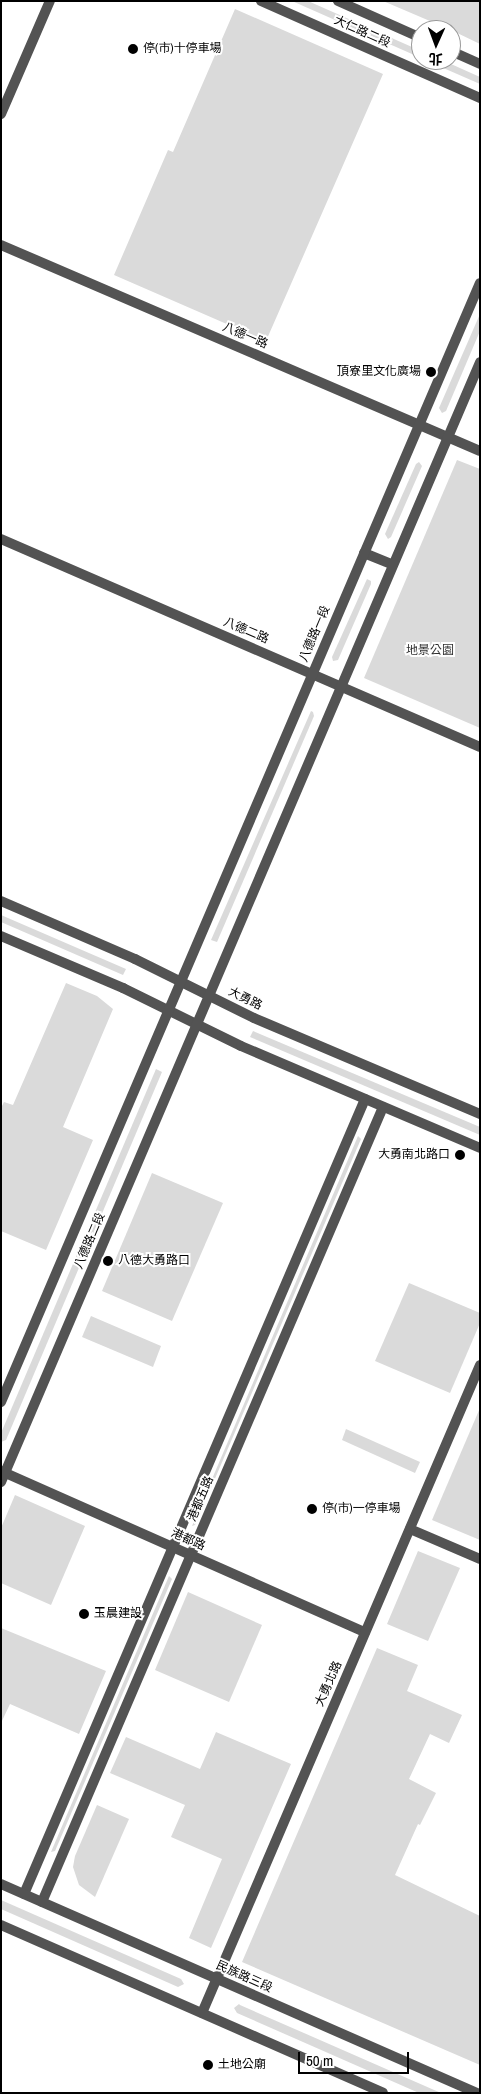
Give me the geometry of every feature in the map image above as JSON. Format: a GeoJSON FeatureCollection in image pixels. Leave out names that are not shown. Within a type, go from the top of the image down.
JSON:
{"type":"FeatureCollection","features":[{"type":"Feature","properties":{"kind":"street"},"geometry":{"type":"LineString","coordinates":[[1,114],[50,1]]}},
{"type":"Feature","properties":{"kind":"street","name":"大仁路二段"},"geometry":{"type":"LineString","coordinates":[[261,1],[480,98]]}},
{"type":"Feature","properties":{"kind":"street","name":"大仁路二段"},"geometry":{"type":"LineString","coordinates":[[338,1],[411,34]]}},
{"type":"Feature","properties":{"kind":"street"},"geometry":{"type":"LineString","coordinates":[[461,55],[480,64]]}},
{"type":"Feature","properties":{"kind":"street","name":"八德一路"},"geometry":{"type":"LineString","coordinates":[[1,245],[480,451]]}},
{"type":"Feature","properties":{"kind":"street","name":"八德路一段"},"geometry":{"type":"LineString","coordinates":[[174,996],[480,283]]}},
{"type":"Feature","properties":{"kind":"street"},"geometry":{"type":"LineString","coordinates":[[208,995],[480,362]]}},
{"type":"Feature","properties":{"kind":"street","name":"八德二路"},"geometry":{"type":"LineString","coordinates":[[1,539],[480,747]]}},
{"type":"Feature","properties":{"kind":"street"},"geometry":{"type":"LineString","coordinates":[[364,553],[392,565]]}},
{"type":"Feature","properties":{"kind":"street","name":"大勇路"},"geometry":{"type":"LineString","coordinates":[[1,901],[135,959],[254,1018],[480,1114]]}},
{"type":"Feature","properties":{"kind":"street"},"geometry":{"type":"LineString","coordinates":[[1,936],[168,1010],[242,1046],[480,1148]]}},
{"type":"Feature","properties":{"kind":"street","name":"八德路二段"},"geometry":{"type":"LineString","coordinates":[[3,1475],[208,995]]}},
{"type":"Feature","properties":{"kind":"street","name":"八德路二段"},"geometry":{"type":"LineString","coordinates":[[1,1402],[174,996]]}},
{"type":"Feature","properties":{"kind":"street","name":"港都五路"},"geometry":{"type":"LineString","coordinates":[[24,1894],[365,1099]]}},
{"type":"Feature","properties":{"kind":"street","name":"港都五路"},"geometry":{"type":"LineString","coordinates":[[42,1902],[383,1107]]}},
{"type":"Feature","properties":{"kind":"street","name":"大勇北路"},"geometry":{"type":"LineString","coordinates":[[202,2013],[480,1366]]}},
{"type":"Feature","properties":{"kind":"street","name":"港都路"},"geometry":{"type":"LineString","coordinates":[[3,1475],[365,1632]]}},
{"type":"Feature","properties":{"kind":"street"},"geometry":{"type":"LineString","coordinates":[[410,1529],[480,1559]]}},
{"type":"Feature","properties":{"kind":"street","name":"民族路三段"},"geometry":{"type":"LineString","coordinates":[[1,1884],[477,2093]]}},
{"type":"Feature","properties":{"kind":"street"},"geometry":{"type":"LineString","coordinates":[[1,1925],[383,2093]]}},
{"type":"Feature","properties":{"kind":"green space"},"geometry":{"type":"Polygon","coordinates":[[[292,1],[308,1],[411,47],[411,54],[292,1]]]}},
{"type":"Feature","properties":{"kind":"green space"},"geometry":{"type":"Polygon","coordinates":[[[383,1],[480,1],[480,44],[461,35],[461,20],[428,20],[383,1]]]}},
{"type":"Feature","properties":{"kind":"green space"},"geometry":{"type":"Polygon","coordinates":[[[235,9],[383,74],[266,341],[114,275],[168,150],[173,152],[235,9]]]}},
{"type":"Feature","properties":{"kind":"green space"},"geometry":{"type":"Polygon","coordinates":[[[461,68],[480,77],[480,84],[448,70],[461,68]]]}},
{"type":"Feature","properties":{"kind":"green space"},"geometry":{"type":"Polygon","coordinates":[[[480,314],[480,331],[446,411],[442,413],[439,408],[480,314]]]}},
{"type":"Feature","properties":{"kind":"green space","name":"地景公園"},"geometry":{"type":"Polygon","coordinates":[[[457,460],[480,469],[480,728],[364,678],[457,460]]]}},
{"type":"Feature","properties":{"kind":"green space"},"geometry":{"type":"Polygon","coordinates":[[[419,462],[422,466],[391,537],[388,539],[385,534],[416,464],[419,462]]]}},
{"type":"Feature","properties":{"kind":"green space"},"geometry":{"type":"Polygon","coordinates":[[[367,579],[371,581],[371,584],[338,660],[333,661],[332,657],[367,579]]]}},
{"type":"Feature","properties":{"kind":"green space"},"geometry":{"type":"Polygon","coordinates":[[[311,711],[314,716],[217,942],[211,940],[311,711]]]}},
{"type":"Feature","properties":{"kind":"green space"},"geometry":{"type":"Polygon","coordinates":[[[1,915],[126,969],[123,975],[1,922],[1,915]]]}},
{"type":"Feature","properties":{"kind":"green space"},"geometry":{"type":"Polygon","coordinates":[[[66,983],[97,996],[113,1009],[63,1127],[93,1140],[46,1250],[1,1231],[1,1108],[4,1102],[13,1105],[66,983]]]}},
{"type":"Feature","properties":{"kind":"green space"},"geometry":{"type":"Polygon","coordinates":[[[253,1031],[480,1127],[480,1135],[250,1037],[253,1031]]]}},
{"type":"Feature","properties":{"kind":"green space"},"geometry":{"type":"Polygon","coordinates":[[[156,1069],[162,1072],[6,1440],[1,1442],[1,1433],[156,1069]]]}},
{"type":"Feature","properties":{"kind":"green space"},"geometry":{"type":"Polygon","coordinates":[[[358,1136],[361,1139],[195,1525],[192,1526],[358,1136]]]}},
{"type":"Feature","properties":{"kind":"green space"},"geometry":{"type":"Polygon","coordinates":[[[152,1173],[223,1203],[172,1321],[102,1291],[152,1173]]]}},
{"type":"Feature","properties":{"kind":"green space"},"geometry":{"type":"Polygon","coordinates":[[[409,1283],[480,1313],[480,1323],[450,1393],[375,1361],[409,1283]]]}},
{"type":"Feature","properties":{"kind":"green space"},"geometry":{"type":"Polygon","coordinates":[[[91,1316],[161,1346],[153,1367],[82,1337],[91,1316]]]}},
{"type":"Feature","properties":{"kind":"green space"},"geometry":{"type":"Polygon","coordinates":[[[480,1408],[480,1540],[432,1520],[480,1408]]]}},
{"type":"Feature","properties":{"kind":"green space"},"geometry":{"type":"Polygon","coordinates":[[[346,1429],[420,1462],[415,1473],[342,1440],[346,1429]]]}},
{"type":"Feature","properties":{"kind":"green space"},"geometry":{"type":"Polygon","coordinates":[[[15,1495],[85,1526],[51,1605],[1,1583],[1,1528],[15,1495]]]}},
{"type":"Feature","properties":{"kind":"green space"},"geometry":{"type":"Polygon","coordinates":[[[418,1551],[460,1568],[428,1641],[387,1624],[418,1551]]]}},
{"type":"Feature","properties":{"kind":"green space"},"geometry":{"type":"Polygon","coordinates":[[[169,1576],[172,1579],[55,1851],[51,1852],[169,1576]]]}},
{"type":"Feature","properties":{"kind":"green space"},"geometry":{"type":"Polygon","coordinates":[[[188,1592],[262,1625],[229,1702],[155,1670],[188,1592]]]}},
{"type":"Feature","properties":{"kind":"green space"},"geometry":{"type":"Polygon","coordinates":[[[1,1628],[106,1671],[79,1734],[10,1704],[1,1723],[1,1628]]]}},
{"type":"Feature","properties":{"kind":"green space"},"geometry":{"type":"Polygon","coordinates":[[[377,1648],[418,1665],[407,1691],[462,1715],[449,1743],[430,1734],[409,1779],[436,1793],[420,1825],[418,1824],[395,1875],[480,1916],[480,2065],[242,1962],[377,1648]]]}},
{"type":"Feature","properties":{"kind":"green space"},"geometry":{"type":"Polygon","coordinates":[[[216,1732],[291,1764],[211,1948],[189,1938],[222,1859],[171,1837],[185,1805],[110,1773],[126,1737],[200,1769],[216,1732]]]}},
{"type":"Feature","properties":{"kind":"green space"},"geometry":{"type":"Polygon","coordinates":[[[97,1805],[129,1819],[95,1897],[79,1885],[73,1867],[75,1856],[97,1805]]]}},
{"type":"Feature","properties":{"kind":"green space"},"geometry":{"type":"Polygon","coordinates":[[[1,1900],[181,1979],[184,1984],[178,1987],[1,1909],[1,1900]]]}},
{"type":"Feature","properties":{"kind":"green space"},"geometry":{"type":"Polygon","coordinates":[[[239,2004],[441,2093],[419,2093],[237,2013],[234,2008],[239,2004]]]}},
{"type":"Feature","properties":{"kind":"place","name":"停(市)十停車場"},"geometry":{"type":"Point","coordinates":[133,49]}},
{"type":"Feature","properties":{"kind":"place","name":"頂寮里文化廣場"},"geometry":{"type":"Point","coordinates":[431,372]}},
{"type":"Feature","properties":{"kind":"place","name":"大勇南北路口"},"geometry":{"type":"Point","coordinates":[460,1155]}},
{"type":"Feature","properties":{"kind":"place","name":"八德大勇路口"},"geometry":{"type":"Point","coordinates":[108,1261]}},
{"type":"Feature","properties":{"kind":"place","name":"停(市)一停車場"},"geometry":{"type":"Point","coordinates":[312,1509]}},
{"type":"Feature","properties":{"kind":"place","name":"玉晨建設"},"geometry":{"type":"Point","coordinates":[84,1614]}},
{"type":"Feature","properties":{"kind":"place","name":"土地公廟"},"geometry":{"type":"Point","coordinates":[208,2065]}}]}
